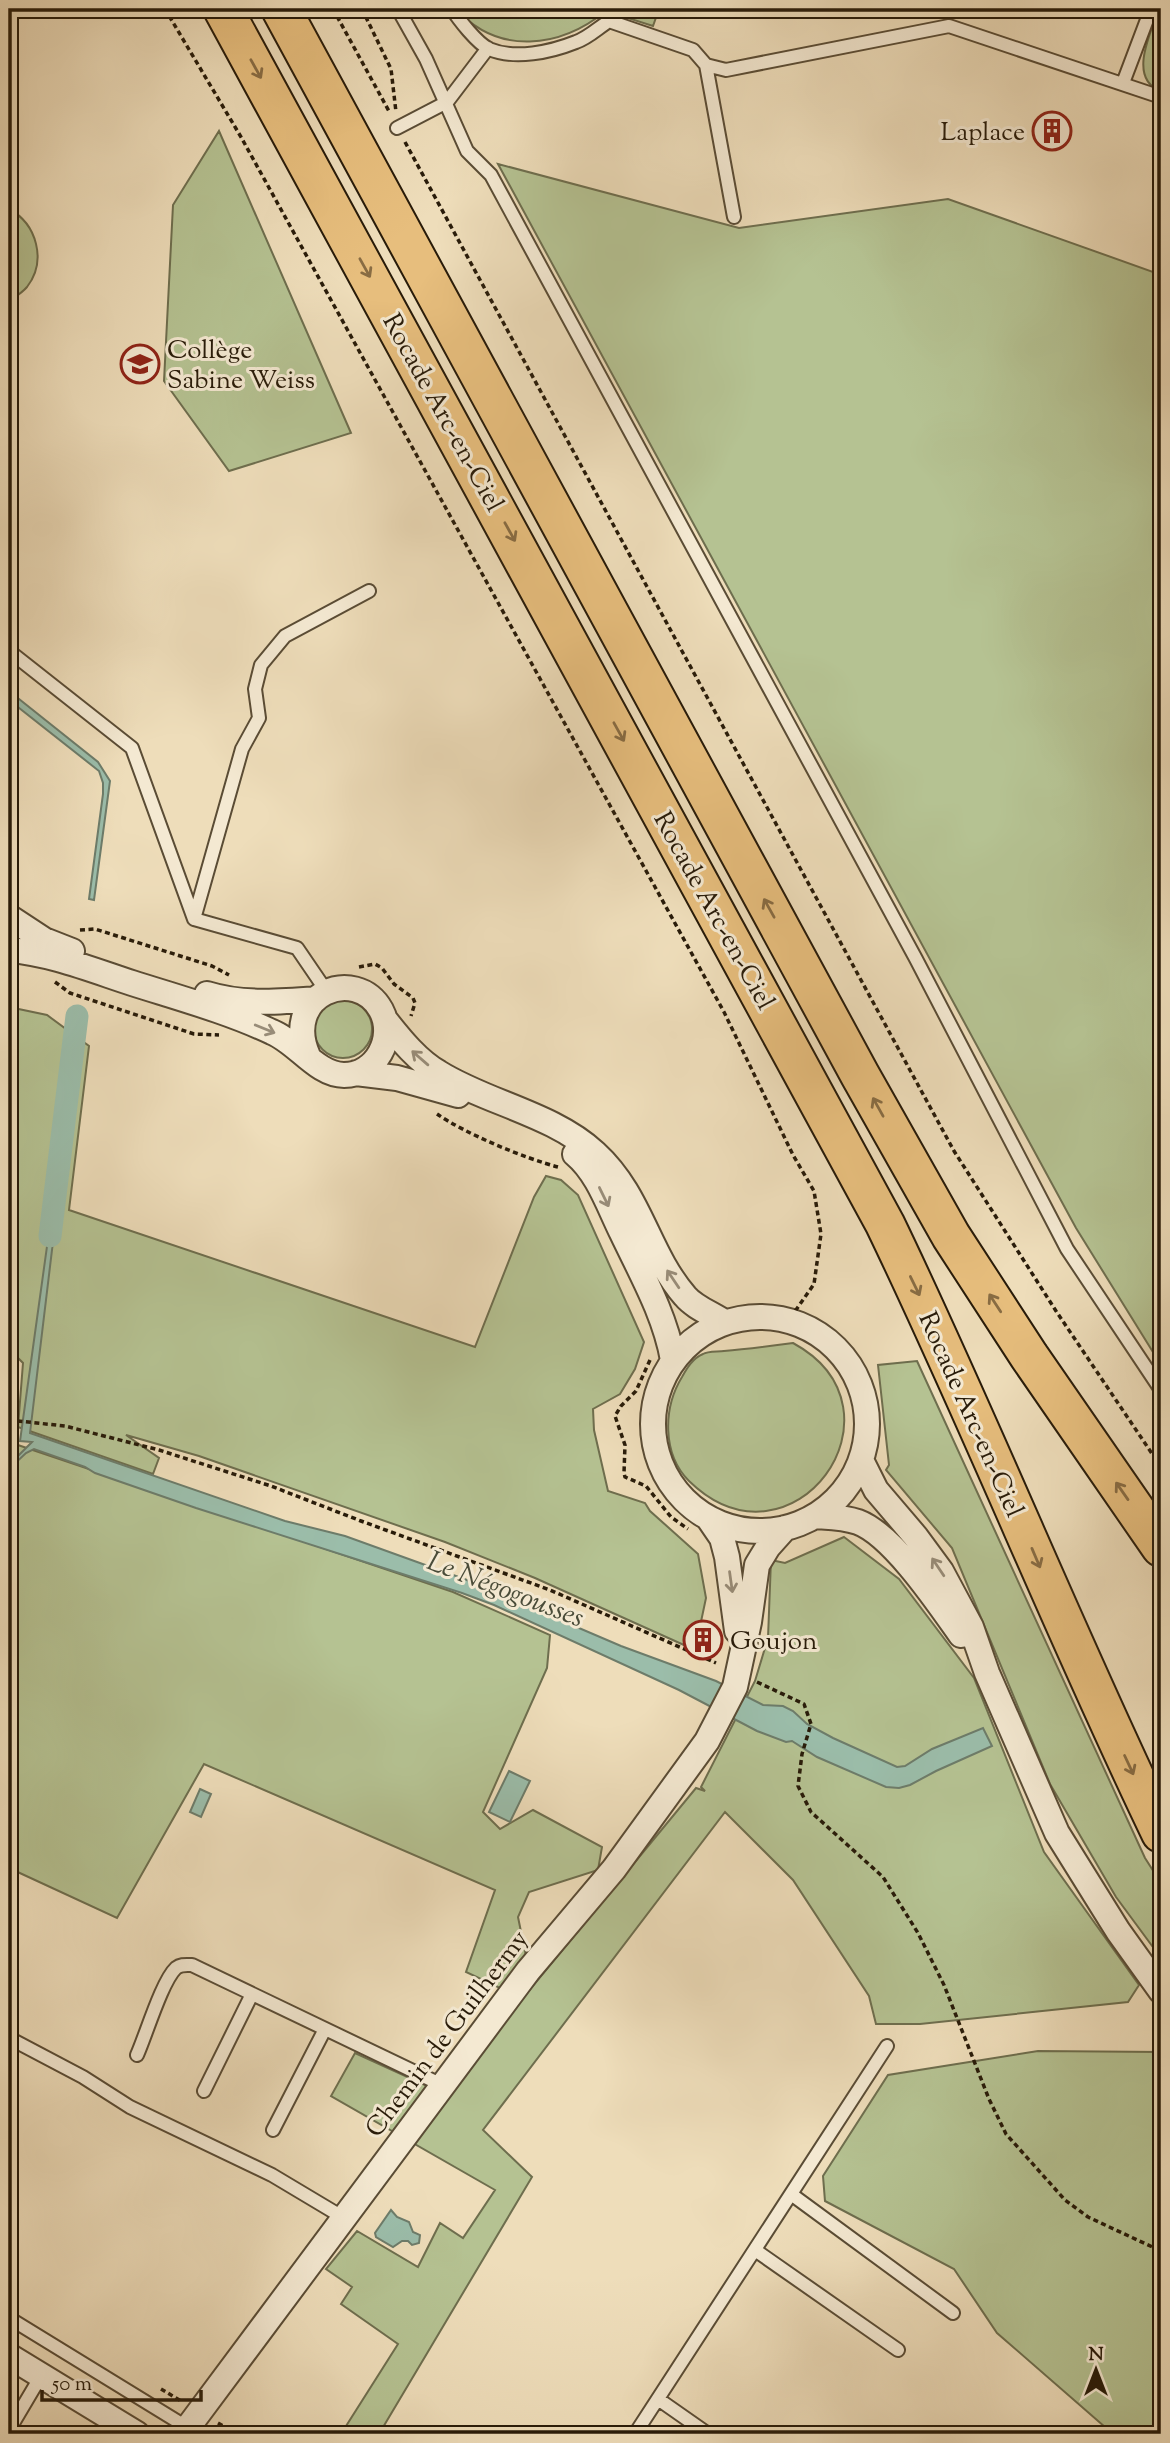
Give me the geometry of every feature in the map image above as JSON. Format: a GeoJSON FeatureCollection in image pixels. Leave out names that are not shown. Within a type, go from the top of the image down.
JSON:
{"type":"FeatureCollection","features":[{"type":"Feature","properties":{"kind":"highway","name":"Rocade Arc-en-Ciel"},"geometry":{"type":"LineString","coordinates":[[223,9],[885,1224],[942,1342],[1075,1648],[1161,1833]]}},
{"type":"Feature","properties":{"kind":"highway","name":"Rocade Arc-en-Ciel"},"geometry":{"type":"LineString","coordinates":[[281,9],[860,1075],[951,1236],[1029,1356],[1161,1547]]}},
{"type":"Feature","properties":{"kind":"street"},"geometry":{"type":"LineString","coordinates":[[9,917],[85,962],[271,1031],[329,1072],[397,1078],[463,1097],[540,1131],[560,1142],[581,1159],[594,1176],[660,1312],[669,1340],[653,1409],[652,1435],[658,1460],[670,1484],[688,1503],[700,1525],[722,1538],[727,1556],[738,1675]]}},
{"type":"Feature","properties":{"kind":"street"},"geometry":{"type":"LineString","coordinates":[[9,950],[85,962],[216,997],[275,1003],[319,988],[341,988],[363,993],[380,1008],[386,1021],[411,1050],[436,1072],[557,1128],[593,1151],[631,1198],[668,1274],[687,1298],[724,1322]]}},
{"type":"Feature","properties":{"kind":"street"},"geometry":{"type":"LineString","coordinates":[[308,1056],[302,1041],[301,1026],[319,988]]}},
{"type":"Feature","properties":{"kind":"street"},"geometry":{"type":"LineString","coordinates":[[356,1073],[371,1065],[381,1053],[387,1038],[386,1021]]}},
{"type":"Feature","properties":{"kind":"street"},"geometry":{"type":"LineString","coordinates":[[663,1358],[724,1322],[757,1316],[789,1320],[816,1332],[839,1351],[856,1375],[866,1402],[867,1432],[861,1460],[850,1482],[835,1501],[815,1516],[785,1528],[759,1531],[700,1525]]}},
{"type":"Feature","properties":{"kind":"street"},"geometry":{"type":"LineString","coordinates":[[861,1460],[876,1490],[941,1571],[971,1627],[987,1673],[1057,1833],[1118,1931],[1161,1991]]}},
{"type":"Feature","properties":{"kind":"street"},"geometry":{"type":"LineString","coordinates":[[815,1516],[861,1523],[876,1533],[927,1588],[987,1673]]}},
{"type":"Feature","properties":{"kind":"street","name":"Chemin de Guilhermy"},"geometry":{"type":"LineString","coordinates":[[190,2432],[442,2085],[528,1971],[614,1869],[708,1741],[722,1717],[738,1675],[757,1565],[785,1528]]}},
{"type":"Feature","properties":{"kind":"street"},"geometry":{"type":"LineString","coordinates":[[9,2356],[137,2434]]}},
{"type":"Feature","properties":{"kind":"lane"},"geometry":{"type":"LineString","coordinates":[[398,9],[447,102],[467,151],[491,175],[916,959],[1068,1249],[1161,1390]]}},
{"type":"Feature","properties":{"kind":"lane"},"geometry":{"type":"LineString","coordinates":[[452,9],[459,21],[488,48],[515,54],[543,52],[579,42],[609,21],[692,50],[706,65],[734,217]]}},
{"type":"Feature","properties":{"kind":"lane"},"geometry":{"type":"LineString","coordinates":[[1123,83],[1151,9]]}},
{"type":"Feature","properties":{"kind":"lane"},"geometry":{"type":"LineString","coordinates":[[706,65],[726,70],[949,26],[1161,97]]}},
{"type":"Feature","properties":{"kind":"lane"},"geometry":{"type":"LineString","coordinates":[[397,128],[447,102],[488,48]]}},
{"type":"Feature","properties":{"kind":"lane"},"geometry":{"type":"LineString","coordinates":[[194,919],[242,749],[259,718],[254,689],[261,665],[285,636],[369,591]]}},
{"type":"Feature","properties":{"kind":"lane"},"geometry":{"type":"LineString","coordinates":[[9,651],[132,748],[194,919]]}},
{"type":"Feature","properties":{"kind":"lane"},"geometry":{"type":"LineString","coordinates":[[194,919],[297,948],[319,988]]}},
{"type":"Feature","properties":{"kind":"lane"},"geometry":{"type":"LineString","coordinates":[[137,2054],[169,1979],[177,1968],[192,1965],[442,2085]]}},
{"type":"Feature","properties":{"kind":"lane"},"geometry":{"type":"LineString","coordinates":[[204,2091],[252,1994]]}},
{"type":"Feature","properties":{"kind":"lane"},"geometry":{"type":"LineString","coordinates":[[273,2130],[325,2029]]}},
{"type":"Feature","properties":{"kind":"lane"},"geometry":{"type":"LineString","coordinates":[[9,2038],[83,2077],[131,2107],[272,2175],[344,2218]]}},
{"type":"Feature","properties":{"kind":"lane"},"geometry":{"type":"LineString","coordinates":[[635,2434],[887,2046]]}},
{"type":"Feature","properties":{"kind":"lane"},"geometry":{"type":"LineString","coordinates":[[791,2194],[953,2313]]}},
{"type":"Feature","properties":{"kind":"lane"},"geometry":{"type":"LineString","coordinates":[[755,2250],[898,2350]]}},
{"type":"Feature","properties":{"kind":"lane"},"geometry":{"type":"LineString","coordinates":[[9,2318],[190,2432]]}},
{"type":"Feature","properties":{"kind":"lane"},"geometry":{"type":"LineString","coordinates":[[9,2430],[41,2376]]}},
{"type":"Feature","properties":{"kind":"lane"},"geometry":{"type":"LineString","coordinates":[[658,2399],[708,2434]]}},
{"type":"Feature","properties":{"kind":"path"},"geometry":{"type":"LineString","coordinates":[[165,9],[241,137],[718,1000],[793,1155],[814,1191],[821,1234],[814,1284],[789,1320]]}},
{"type":"Feature","properties":{"kind":"path"},"geometry":{"type":"LineString","coordinates":[[333,9],[954,1151],[1161,1468]]}},
{"type":"Feature","properties":{"kind":"path"},"geometry":{"type":"LineString","coordinates":[[362,9],[391,69],[397,128]]}},
{"type":"Feature","properties":{"kind":"path"},"geometry":{"type":"LineString","coordinates":[[77,930],[95,929],[212,967],[238,982]]}},
{"type":"Feature","properties":{"kind":"path"},"geometry":{"type":"LineString","coordinates":[[319,988],[331,968],[375,964],[382,968],[394,984],[413,998]]}},
{"type":"Feature","properties":{"kind":"path"},"geometry":{"type":"LineString","coordinates":[[52,980],[70,993],[194,1034],[224,1035]]}},
{"type":"Feature","properties":{"kind":"path"},"geometry":{"type":"LineString","coordinates":[[429,1106],[451,1123],[536,1161],[568,1170]]}},
{"type":"Feature","properties":{"kind":"path"},"geometry":{"type":"LineString","coordinates":[[663,1358],[615,1416],[625,1445],[624,1473],[646,1486],[671,1517],[700,1525]]}},
{"type":"Feature","properties":{"kind":"path"},"geometry":{"type":"LineString","coordinates":[[9,1420],[65,1426],[145,1447],[271,1486],[551,1590],[804,1704],[811,1724],[802,1754],[798,1786],[811,1812],[883,1877],[918,1933],[944,1985],[989,2099],[1006,2134],[1065,2200],[1088,2217],[1161,2251]]}},
{"type":"Feature","properties":{"kind":"shaded area"},"geometry":{"type":"Polygon","coordinates":[[[456,9],[659,9],[653,26],[606,11],[569,33],[530,41],[510,40],[491,34],[473,24],[456,9]]]}},
{"type":"Feature","properties":{"kind":"shaded area"},"geometry":{"type":"Polygon","coordinates":[[[1159,9],[1161,91],[1151,85],[1143,66],[1147,42],[1159,9]]]}},
{"type":"Feature","properties":{"kind":"shaded area"},"geometry":{"type":"Polygon","coordinates":[[[219,131],[351,433],[229,471],[164,381],[173,205],[219,131]]]}},
{"type":"Feature","properties":{"kind":"shaded area"},"geometry":{"type":"Polygon","coordinates":[[[498,164],[739,228],[948,199],[1156,273],[1161,279],[1161,1365],[1076,1228],[498,164]]]}},
{"type":"Feature","properties":{"kind":"shaded area"},"geometry":{"type":"Polygon","coordinates":[[[9,209],[19,216],[32,233],[36,244],[37,266],[27,287],[9,301],[9,209]]]}},
{"type":"Feature","properties":{"kind":"shaded area"},"geometry":{"type":"Polygon","coordinates":[[[9,691],[98,762],[110,781],[94,900],[89,899],[103,794],[99,771],[9,700],[9,691]]]}},
{"type":"Feature","properties":{"kind":"shaded area"},"geometry":{"type":"Polygon","coordinates":[[[337,1000],[349,1000],[359,1004],[368,1013],[372,1035],[364,1050],[349,1058],[337,1058],[327,1054],[318,1045],[314,1035],[314,1023],[318,1013],[327,1004],[337,1000]]]}},
{"type":"Feature","properties":{"kind":"shaded area"},"geometry":{"type":"Polygon","coordinates":[[[9,1007],[47,1015],[89,1046],[69,1210],[475,1347],[534,1197],[546,1176],[561,1180],[578,1195],[644,1342],[635,1369],[620,1394],[593,1409],[594,1430],[608,1491],[645,1503],[650,1511],[698,1554],[706,1598],[695,1650],[535,1578],[445,1542],[199,1456],[126,1435],[159,1458],[153,1474],[18,1427],[23,1363],[9,1349],[9,1007]]]}},
{"type":"Feature","properties":{"kind":"shaded area"},"geometry":{"type":"Polygon","coordinates":[[[74,1015],[80,1017],[30,1433],[285,1521],[345,1536],[467,1580],[621,1646],[716,1681],[763,1705],[783,1706],[807,1724],[833,1738],[897,1767],[905,1766],[932,1749],[983,1728],[992,1746],[910,1785],[886,1787],[817,1757],[792,1741],[786,1742],[757,1731],[679,1690],[494,1605],[462,1593],[196,1508],[34,1449],[9,1469],[9,1465],[32,1442],[20,1441],[73,1059],[74,1015]]]}},
{"type":"Feature","properties":{"kind":"shaded area"},"geometry":{"type":"Polygon","coordinates":[[[793,1343],[828,1372],[843,1407],[841,1442],[826,1475],[800,1499],[766,1511],[728,1507],[689,1481],[674,1458],[668,1430],[671,1403],[676,1389],[691,1364],[705,1353],[793,1343]]]}},
{"type":"Feature","properties":{"kind":"shaded area"},"geometry":{"type":"Polygon","coordinates":[[[917,1361],[1145,1858],[1161,1883],[1161,1958],[1116,1897],[1050,1784],[952,1548],[886,1470],[889,1465],[878,1365],[917,1361]]]}},
{"type":"Feature","properties":{"kind":"shaded area"},"geometry":{"type":"Polygon","coordinates":[[[9,1442],[453,1592],[550,1635],[547,1668],[483,1812],[500,1829],[533,1810],[602,1847],[598,1870],[529,1892],[518,1917],[526,1956],[502,1989],[466,1972],[495,1890],[204,1764],[117,1918],[9,1868],[9,1442]]]}},
{"type":"Feature","properties":{"kind":"shaded area"},"geometry":{"type":"Polygon","coordinates":[[[844,1537],[899,1579],[974,1678],[1044,1852],[1139,1985],[1128,2002],[920,2024],[876,2024],[869,1996],[793,1880],[725,1812],[483,2130],[532,2177],[379,2434],[341,2434],[398,2344],[341,2304],[352,2287],[326,2269],[357,2231],[418,2267],[440,2223],[463,2238],[495,2190],[331,2096],[355,2053],[449,2096],[522,1999],[696,1788],[705,1791],[701,1787],[755,1681],[768,1638],[771,1560],[785,1563],[844,1537]]]}},
{"type":"Feature","properties":{"kind":"shaded area"},"geometry":{"type":"Polygon","coordinates":[[[509,1771],[530,1781],[510,1822],[489,1812],[509,1771]]]}},
{"type":"Feature","properties":{"kind":"shaded area"},"geometry":{"type":"Polygon","coordinates":[[[200,1789],[211,1794],[201,1817],[190,1812],[200,1789]]]}},
{"type":"Feature","properties":{"kind":"shaded area"},"geometry":{"type":"Polygon","coordinates":[[[1038,2051],[1161,2052],[1161,2434],[1113,2434],[997,2333],[954,2269],[825,2201],[823,2176],[888,2075],[1038,2051]]]}},
{"type":"Feature","properties":{"kind":"shaded area"},"geometry":{"type":"Polygon","coordinates":[[[391,2210],[397,2217],[409,2222],[413,2232],[420,2235],[419,2243],[412,2245],[408,2241],[402,2241],[393,2247],[376,2237],[375,2233],[391,2210]]]}},
{"type":"Feature","properties":{"kind":"waterway"},"geometry":{"type":"LineString","coordinates":[[50,1236],[77,1016]]}},
{"type":"Feature","properties":{"kind":"place","name":"Laplace"},"geometry":{"type":"Point","coordinates":[1052,131]}},
{"type":"Feature","properties":{"kind":"place","name":"Collège Sabine Weiss"},"geometry":{"type":"Point","coordinates":[140,364]}},
{"type":"Feature","properties":{"kind":"place","name":"Goujon"},"geometry":{"type":"Point","coordinates":[703,1640]}},
{"type":"Feature","properties":{"kind":"water label","name":"Le Négogousses"},"geometry":{"type":"Point","coordinates":[506,1588]}}]}
